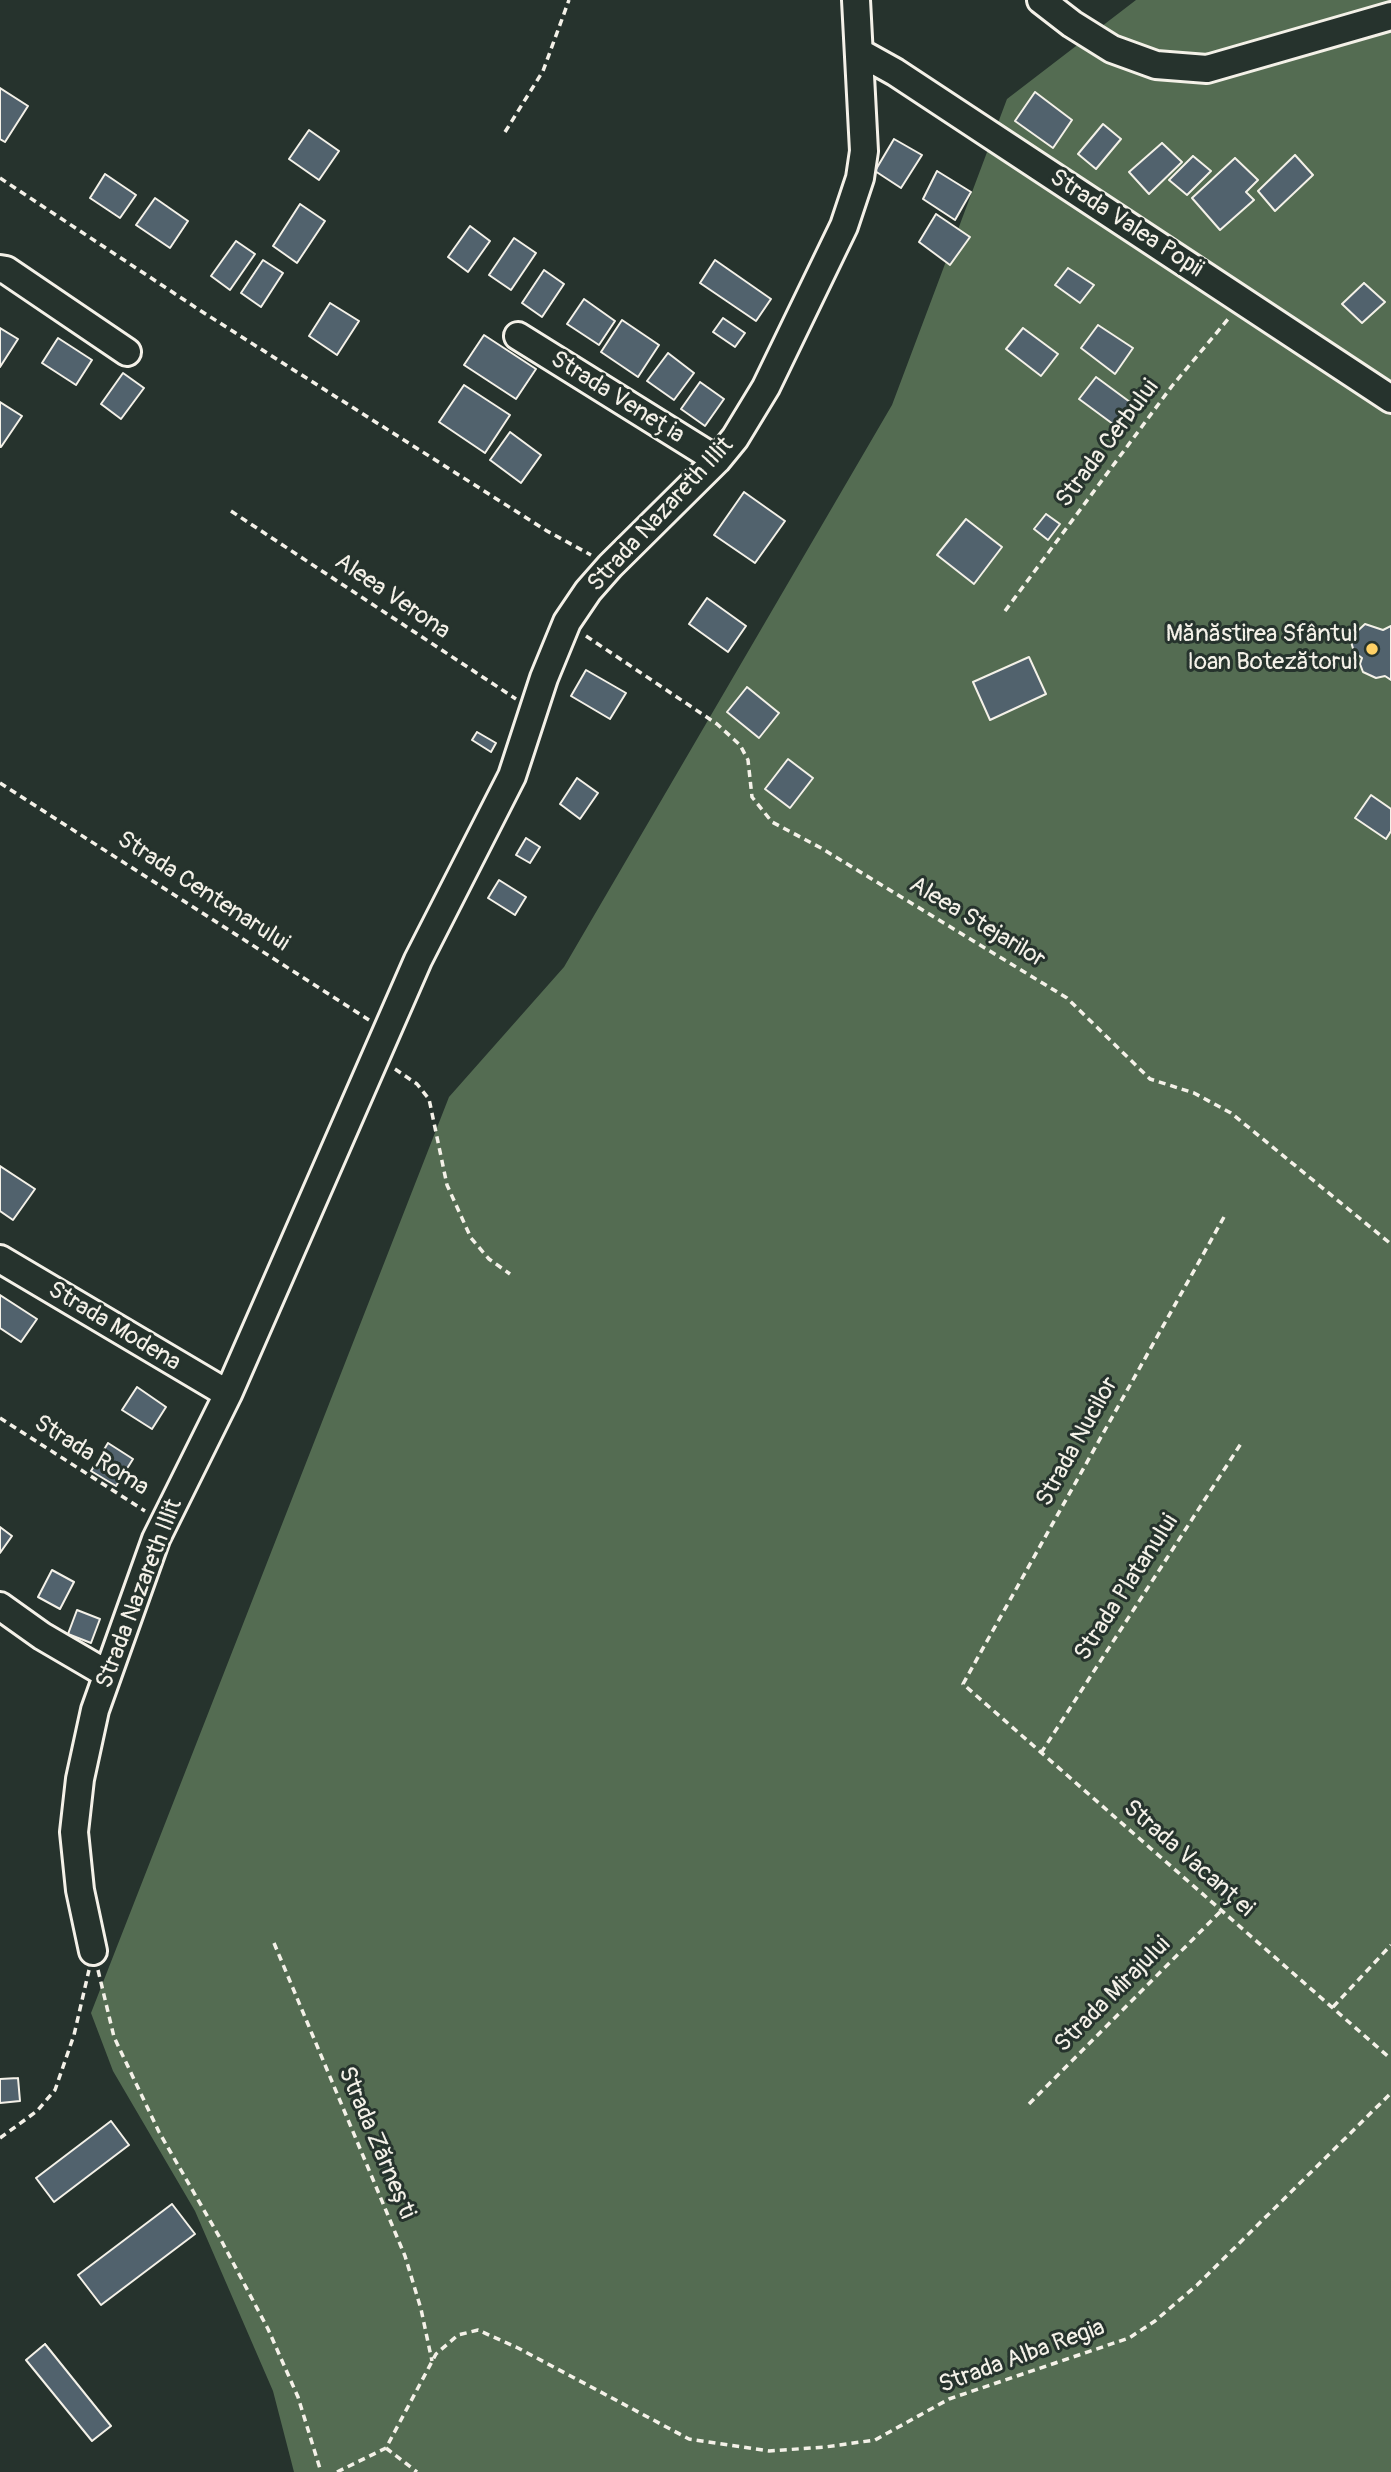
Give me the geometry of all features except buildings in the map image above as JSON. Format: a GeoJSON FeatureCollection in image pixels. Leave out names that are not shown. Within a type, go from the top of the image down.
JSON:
{"type":"FeatureCollection","features":[{"type":"Feature","properties":{"kind":"street","name":"Strada Nazareth Illit"},"geometry":{"type":"LineString","coordinates":[[93,1951],[80,1890],[74,1832],[80,1779],[95,1710],[156,1539],[228,1394],[418,960],[512,776],[544,678],[567,622],[588,591],[610,566],[717,460],[735,438],[766,387],[844,226],[860,178],[864,151],[856,0]]}},
{"type":"Feature","properties":{"kind":"street"},"geometry":{"type":"LineString","coordinates":[[1041,0],[1072,24],[1112,49],[1156,65],[1207,69],[1391,16]]}},
{"type":"Feature","properties":{"kind":"street","name":"Strada Valea Popii"},"geometry":{"type":"LineString","coordinates":[[859,52],[906,80],[1391,398]]}},
{"type":"Feature","properties":{"kind":"street"},"geometry":{"type":"LineString","coordinates":[[0,269],[127,352]]}},
{"type":"Feature","properties":{"kind":"street","name":"Strada Veneția"},"geometry":{"type":"LineString","coordinates":[[518,336],[717,460]]}},
{"type":"Feature","properties":{"kind":"street","name":"Strada Modena"},"geometry":{"type":"LineString","coordinates":[[0,1259],[228,1394]]}},
{"type":"Feature","properties":{"kind":"street"},"geometry":{"type":"LineString","coordinates":[[0,1606],[42,1636],[107,1674]]}},
{"type":"Feature","properties":{"kind":"path"},"geometry":{"type":"LineString","coordinates":[[505,132],[543,71],[569,0]]}},
{"type":"Feature","properties":{"kind":"path"},"geometry":{"type":"LineString","coordinates":[[0,178],[201,311],[547,531],[610,566]]}},
{"type":"Feature","properties":{"kind":"path","name":"Strada Cerbului"},"geometry":{"type":"LineString","coordinates":[[1005,611],[1172,386],[1243,301]]}},
{"type":"Feature","properties":{"kind":"path","name":"Aleea Verona"},"geometry":{"type":"LineString","coordinates":[[231,511],[533,711]]}},
{"type":"Feature","properties":{"kind":"path","name":"Aleea Stejarilor"},"geometry":{"type":"LineString","coordinates":[[567,622],[717,724],[740,745],[748,760],[752,797],[772,822],[821,848],[1067,998],[1150,1079],[1194,1093],[1231,1113],[1391,1244]]}},
{"type":"Feature","properties":{"kind":"path","name":"Strada Centenarului"},"geometry":{"type":"LineString","coordinates":[[0,783],[387,1031]]}},
{"type":"Feature","properties":{"kind":"path"},"geometry":{"type":"LineString","coordinates":[[376,1056],[417,1084],[429,1099],[447,1185],[466,1228],[489,1259],[510,1274]]}},
{"type":"Feature","properties":{"kind":"path","name":"Strada Nucilor"},"geometry":{"type":"LineString","coordinates":[[962,1684],[1224,1217]]}},
{"type":"Feature","properties":{"kind":"path","name":"Strada Roma"},"geometry":{"type":"LineString","coordinates":[[0,1419],[164,1523]]}},
{"type":"Feature","properties":{"kind":"path","name":"Strada Platanului"},"geometry":{"type":"LineString","coordinates":[[1041,1753],[1242,1442]]}},
{"type":"Feature","properties":{"kind":"path","name":"Strada Vacanței"},"geometry":{"type":"LineString","coordinates":[[962,1684],[1391,2059]]}},
{"type":"Feature","properties":{"kind":"path","name":"Strada Mirajului"},"geometry":{"type":"LineString","coordinates":[[1029,2104],[1221,1910]]}},
{"type":"Feature","properties":{"kind":"path","name":"Strada Zărnești"},"geometry":{"type":"LineString","coordinates":[[274,1942],[405,2256],[421,2309],[432,2361]]}},
{"type":"Feature","properties":{"kind":"path"},"geometry":{"type":"LineString","coordinates":[[1332,2008],[1391,1945]]}},
{"type":"Feature","properties":{"kind":"path"},"geometry":{"type":"LineString","coordinates":[[0,2138],[37,2111],[55,2090],[74,2035],[93,1951]]}},
{"type":"Feature","properties":{"kind":"path"},"geometry":{"type":"LineString","coordinates":[[93,1951],[114,2037],[159,2132],[268,2329],[298,2397],[321,2472]]}},
{"type":"Feature","properties":{"kind":"path","name":"Strada Alba Regia"},"geometry":{"type":"LineString","coordinates":[[386,2448],[436,2354],[458,2335],[478,2330],[519,2348],[689,2439],[769,2451],[875,2440],[949,2399],[1129,2338],[1155,2321],[1197,2285],[1391,2093]]}},
{"type":"Feature","properties":{"kind":"path"},"geometry":{"type":"LineString","coordinates":[[337,2472],[386,2448],[417,2472]]}},
{"type":"Feature","properties":{"kind":"green space"},"geometry":{"type":"Polygon","coordinates":[[[1136,0],[1391,0],[1391,2472],[294,2472],[273,2391],[195,2211],[113,2071],[91,2013],[449,1097],[564,967],[892,405],[1007,99],[1136,0]]]}},
{"type":"Feature","properties":{"kind":"place","name":"Mănăstirea Sfântul Ioan Botezătorul"},"geometry":{"type":"Point","coordinates":[1372,649]}}]}
